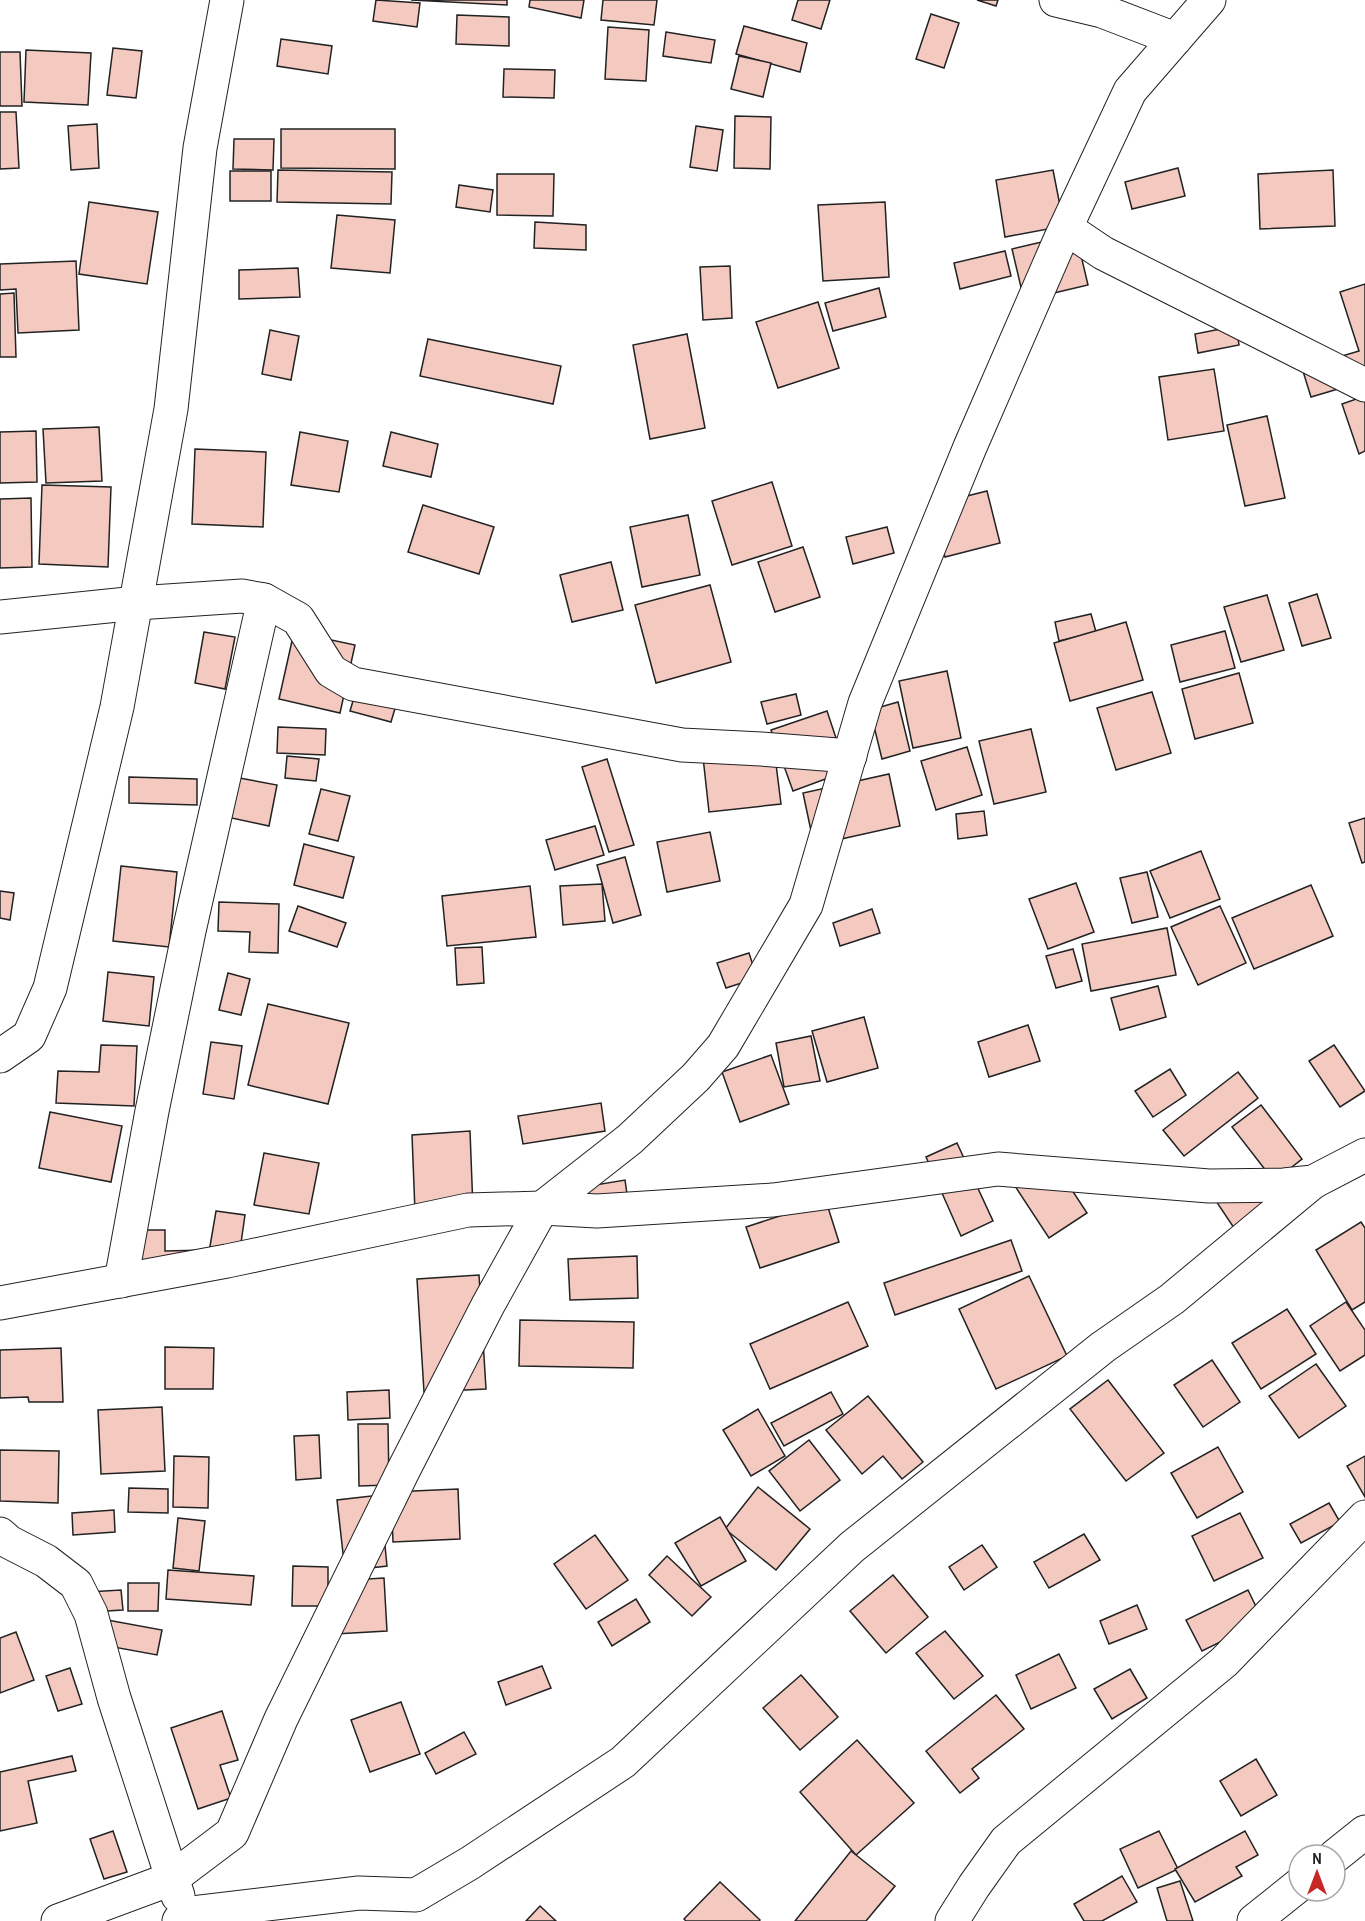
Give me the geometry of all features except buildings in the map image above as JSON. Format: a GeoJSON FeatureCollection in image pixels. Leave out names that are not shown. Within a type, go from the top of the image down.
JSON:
{"type":"FeatureCollection","features":[{"type":"Feature","properties":{"kind":"street"},"geometry":{"type":"LineString","coordinates":[[0,1056],[29,1036],[50,988],[117,707],[171,409],[200,148],[227,0]]}},
{"type":"Feature","properties":{"kind":"street"},"geometry":{"type":"LineString","coordinates":[[1056,0],[1102,11],[1175,39]]}},
{"type":"Feature","properties":{"kind":"street"},"geometry":{"type":"LineString","coordinates":[[58,1921],[171,1879],[232,1833],[280,1719],[404,1468],[488,1305],[542,1208],[630,1139],[696,1077],[723,1046],[806,905],[865,703],[970,447],[1066,228],[1130,91],[1209,0]]}},
{"type":"Feature","properties":{"kind":"street"},"geometry":{"type":"LineString","coordinates":[[1066,228],[1103,253],[1365,385]]}},
{"type":"Feature","properties":{"kind":"street"},"geometry":{"type":"LineString","coordinates":[[0,616],[242,596],[264,600],[298,619],[331,671],[353,684],[682,745],[850,756]]}},
{"type":"Feature","properties":{"kind":"street"},"geometry":{"type":"LineString","coordinates":[[121,1281],[186,942],[264,600]]}},
{"type":"Feature","properties":{"kind":"street"},"geometry":{"type":"LineString","coordinates":[[0,1534],[9,1542],[46,1561],[76,1584],[91,1614],[114,1698],[183,1919],[359,1893],[416,1895],[471,1863],[623,1762],[852,1547],[1103,1347],[1172,1299],[1313,1182],[1365,1155]]}},
{"type":"Feature","properties":{"kind":"street"},"geometry":{"type":"LineString","coordinates":[[0,1303],[227,1261],[468,1210],[542,1208],[597,1211],[773,1200],[998,1169],[1209,1186],[1313,1182]]}},
{"type":"Feature","properties":{"kind":"street"},"geometry":{"type":"LineString","coordinates":[[952,1921],[1006,1841],[1224,1662],[1365,1517]]}},
{"type":"Feature","properties":{"kind":"street"},"geometry":{"type":"LineString","coordinates":[[1347,1846],[1365,1832]]}},
{"type":"Feature","properties":{"kind":"street"},"geometry":{"type":"LineString","coordinates":[[1254,1921],[1287,1895]]}}]}
